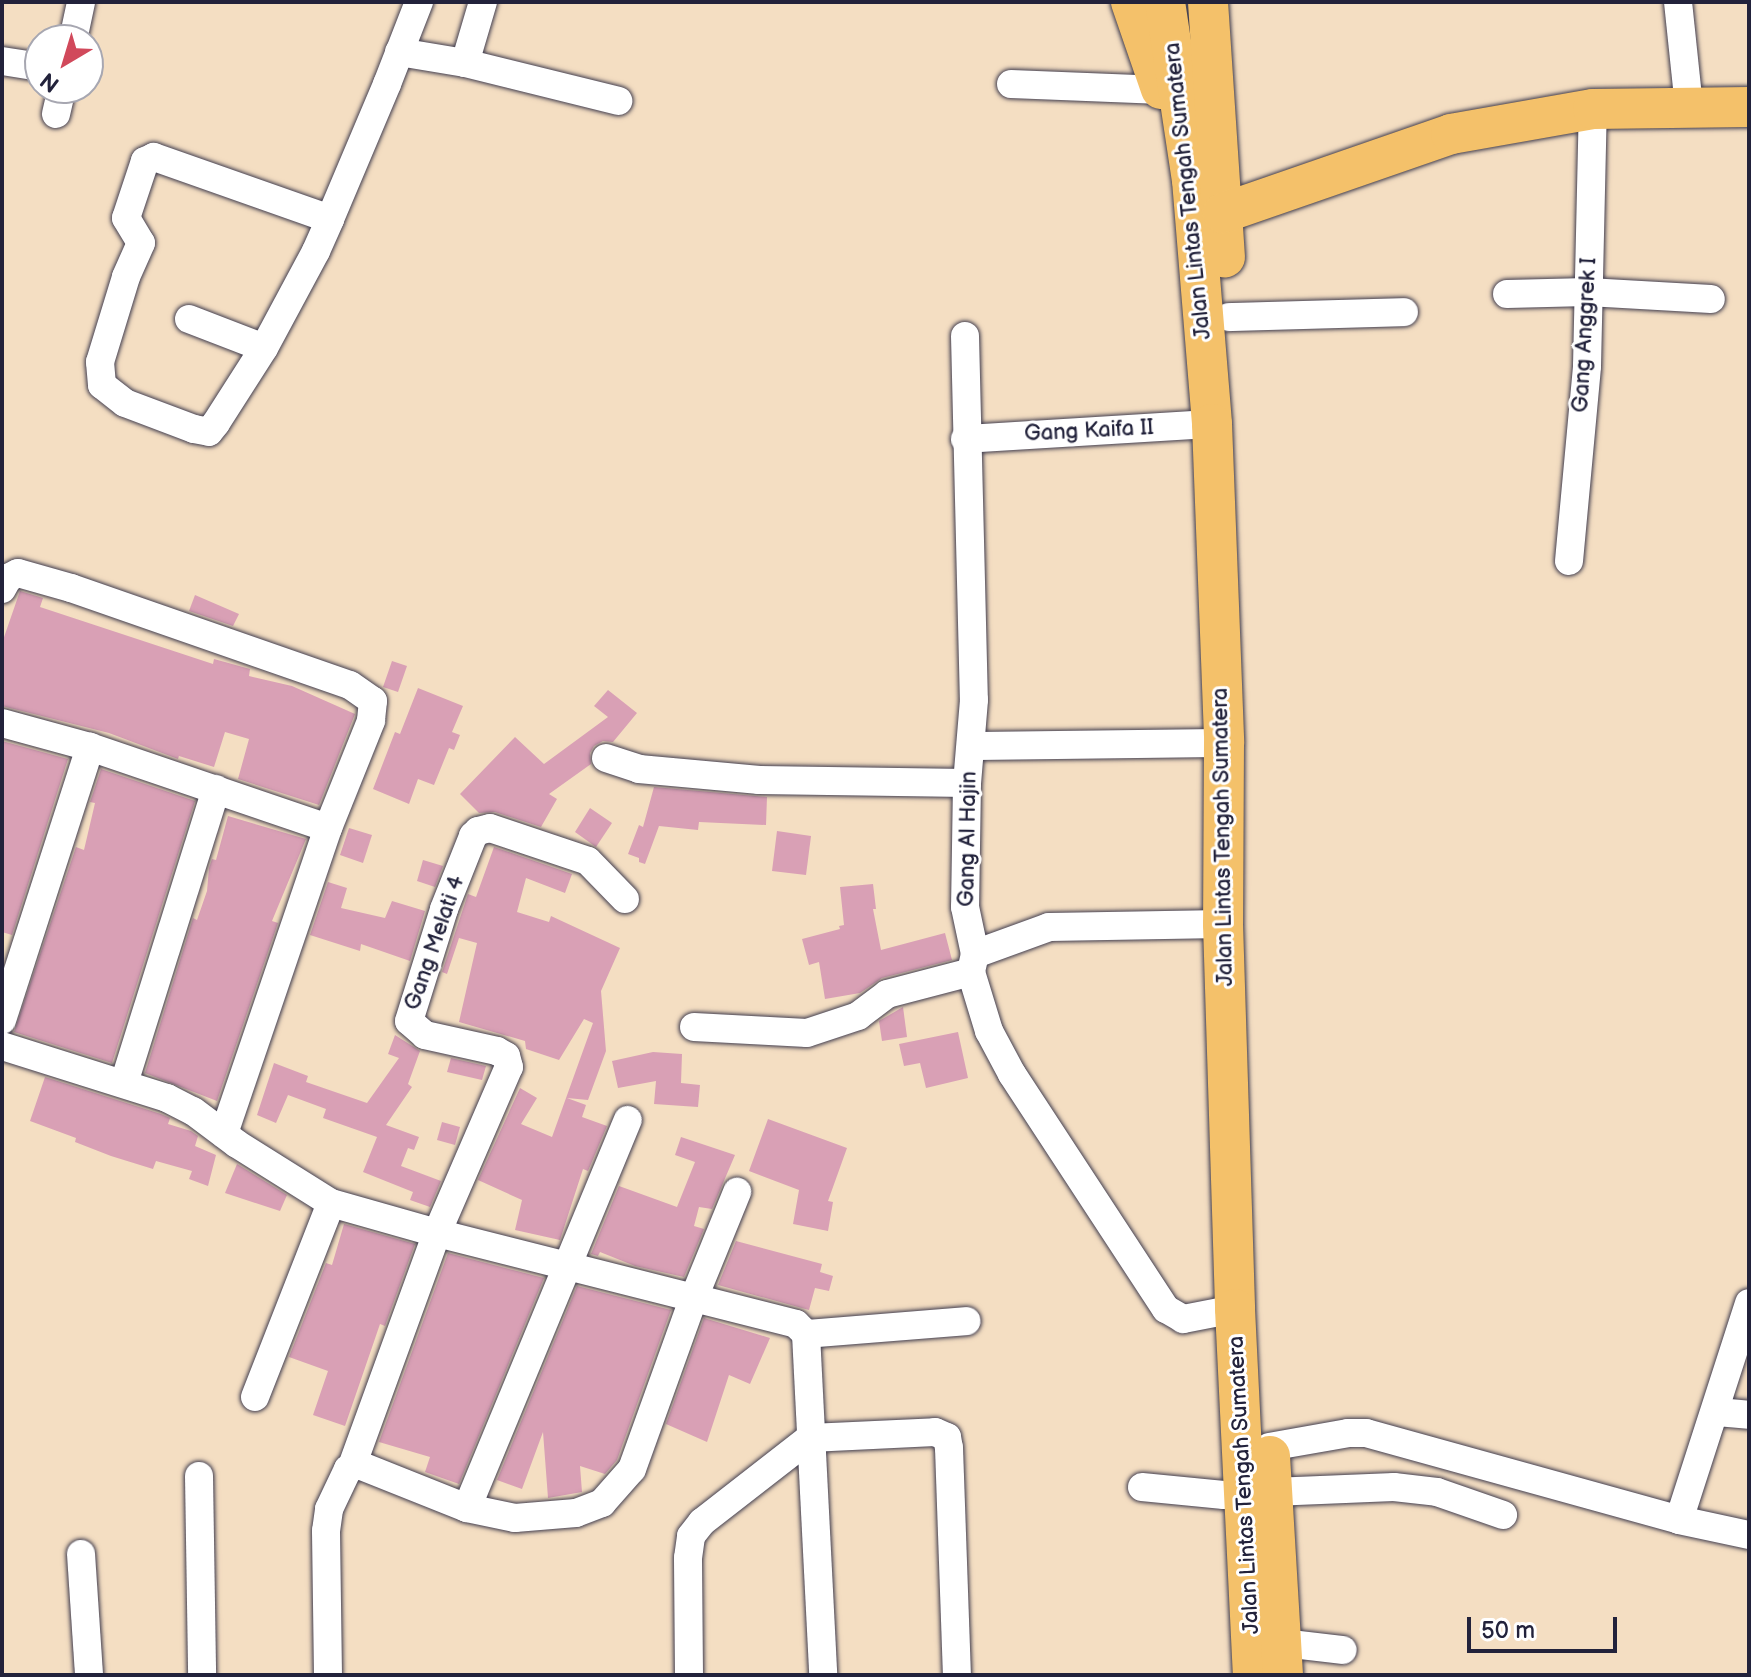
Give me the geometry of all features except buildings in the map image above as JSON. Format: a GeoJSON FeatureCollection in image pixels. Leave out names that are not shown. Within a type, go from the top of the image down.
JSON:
{"type":"FeatureCollection","features":[{"type":"Feature","properties":{"kind":"highway"},"geometry":{"type":"LineString","coordinates":[[1131,2],[1192,180]]}},
{"type":"Feature","properties":{"kind":"highway","name":"Jalan Lintas Tengah Sumatera"},"geometry":{"type":"LineString","coordinates":[[1165,2],[1192,180],[1212,424],[1224,743],[1223,924],[1269,1447],[1259,1492],[1253,1675]]}},
{"type":"Feature","properties":{"kind":"highway","name":"Jalan Lintas Tengah Sumatera"},"geometry":{"type":"LineString","coordinates":[[1208,2],[1229,317],[1249,735],[1243,1147]]}},
{"type":"Feature","properties":{"kind":"highway"},"geometry":{"type":"LineString","coordinates":[[1223,213],[1451,134],[1593,109],[1749,107]]}},
{"type":"Feature","properties":{"kind":"highway","name":"Jalan Lintas Tengah Sumatera"},"geometry":{"type":"LineString","coordinates":[[1247,1217],[1235,1309],[1283,1659]]}},
{"type":"Feature","properties":{"kind":"street"},"geometry":{"type":"LineString","coordinates":[[76,24],[81,2]]}},
{"type":"Feature","properties":{"kind":"street"},"geometry":{"type":"LineString","coordinates":[[330,219],[154,157],[145,161],[126,218],[141,243],[126,277],[100,362],[102,385],[125,403],[209,432],[264,348],[330,219],[419,2]]}},
{"type":"Feature","properties":{"kind":"street"},"geometry":{"type":"LineString","coordinates":[[465,63],[483,2]]}},
{"type":"Feature","properties":{"kind":"street"},"geometry":{"type":"LineString","coordinates":[[1678,2],[1689,107]]}},
{"type":"Feature","properties":{"kind":"street"},"geometry":{"type":"LineString","coordinates":[[399,52],[465,63],[618,101]]}},
{"type":"Feature","properties":{"kind":"street"},"geometry":{"type":"LineString","coordinates":[[2,61],[24,64]]}},
{"type":"Feature","properties":{"kind":"street"},"geometry":{"type":"LineString","coordinates":[[1011,84],[1162,90]]}},
{"type":"Feature","properties":{"kind":"street","name":"Gang Anggrek I"},"geometry":{"type":"LineString","coordinates":[[1569,561],[1587,366],[1593,109]]}},
{"type":"Feature","properties":{"kind":"street"},"geometry":{"type":"LineString","coordinates":[[1507,294],[1588,292],[1711,299]]}},
{"type":"Feature","properties":{"kind":"street"},"geometry":{"type":"LineString","coordinates":[[1229,317],[1404,312]]}},
{"type":"Feature","properties":{"kind":"street"},"geometry":{"type":"LineString","coordinates":[[189,319],[264,348]]}},
{"type":"Feature","properties":{"kind":"street","name":"Gang Al Hajin"},"geometry":{"type":"LineString","coordinates":[[965,336],[965,439],[972,549],[971,746],[967,783],[965,907],[973,963],[989,1031],[1051,1133],[1166,1309],[1183,1319],[1235,1309]]}},
{"type":"Feature","properties":{"kind":"street","name":"Gang Kaifa II"},"geometry":{"type":"LineString","coordinates":[[965,439],[1212,424]]}},
{"type":"Feature","properties":{"kind":"street"},"geometry":{"type":"LineString","coordinates":[[2,589],[8,578],[18,573],[71,588],[350,685],[373,701],[371,721],[328,828],[224,1134]]}},
{"type":"Feature","properties":{"kind":"street"},"geometry":{"type":"LineString","coordinates":[[2,723],[90,747],[328,828]]}},
{"type":"Feature","properties":{"kind":"street"},"geometry":{"type":"LineString","coordinates":[[971,746],[1224,743]]}},
{"type":"Feature","properties":{"kind":"street"},"geometry":{"type":"LineString","coordinates":[[2,1020],[90,747]]}},
{"type":"Feature","properties":{"kind":"street"},"geometry":{"type":"LineString","coordinates":[[606,758],[639,769],[759,780],[967,783]]}},
{"type":"Feature","properties":{"kind":"street"},"geometry":{"type":"LineString","coordinates":[[124,1083],[216,789]]}},
{"type":"Feature","properties":{"kind":"street","name":"Gang Melati 4"},"geometry":{"type":"LineString","coordinates":[[437,1233],[509,1067],[506,1056],[497,1051],[425,1035],[409,1021],[444,909],[471,842],[478,831],[490,828],[588,861],[625,899]]}},
{"type":"Feature","properties":{"kind":"street"},"geometry":{"type":"LineString","coordinates":[[694,1027],[807,1033],[858,1016],[887,994],[973,963],[1049,927],[1223,924]]}},
{"type":"Feature","properties":{"kind":"street"},"geometry":{"type":"LineString","coordinates":[[2,1046],[124,1083],[193,1111],[331,1203],[693,1300],[788,1321],[806,1334],[966,1321]]}},
{"type":"Feature","properties":{"kind":"street"},"geometry":{"type":"LineString","coordinates":[[467,1508],[628,1120]]}},
{"type":"Feature","properties":{"kind":"street"},"geometry":{"type":"LineString","coordinates":[[350,1468],[359,1465],[467,1508],[515,1518],[576,1513],[602,1503],[620,1487],[640,1449],[693,1300],[737,1192]]}},
{"type":"Feature","properties":{"kind":"street"},"geometry":{"type":"LineString","coordinates":[[255,1397],[331,1203]]}},
{"type":"Feature","properties":{"kind":"street"},"geometry":{"type":"LineString","coordinates":[[328,1675],[329,1509],[350,1468],[437,1233]]}},
{"type":"Feature","properties":{"kind":"street"},"geometry":{"type":"LineString","coordinates":[[1679,1520],[1717,1412],[1749,1303]]}},
{"type":"Feature","properties":{"kind":"street"},"geometry":{"type":"LineString","coordinates":[[806,1334],[823,1675]]}},
{"type":"Feature","properties":{"kind":"street"},"geometry":{"type":"LineString","coordinates":[[1717,1412],[1749,1415]]}},
{"type":"Feature","properties":{"kind":"street"},"geometry":{"type":"LineString","coordinates":[[689,1675],[691,1536],[702,1522],[810,1429],[935,1432],[947,1437],[957,1675]]}},
{"type":"Feature","properties":{"kind":"street"},"geometry":{"type":"LineString","coordinates":[[1269,1447],[1348,1433],[1366,1433],[1679,1520],[1749,1535]]}},
{"type":"Feature","properties":{"kind":"street"},"geometry":{"type":"LineString","coordinates":[[199,1476],[202,1675]]}},
{"type":"Feature","properties":{"kind":"street"},"geometry":{"type":"LineString","coordinates":[[1142,1487],[1224,1495],[1394,1487],[1437,1492],[1503,1515]]}},
{"type":"Feature","properties":{"kind":"street"},"geometry":{"type":"LineString","coordinates":[[81,1554],[89,1675]]}},
{"type":"Feature","properties":{"kind":"street"},"geometry":{"type":"LineString","coordinates":[[1283,1659],[1343,1650]]}}]}
